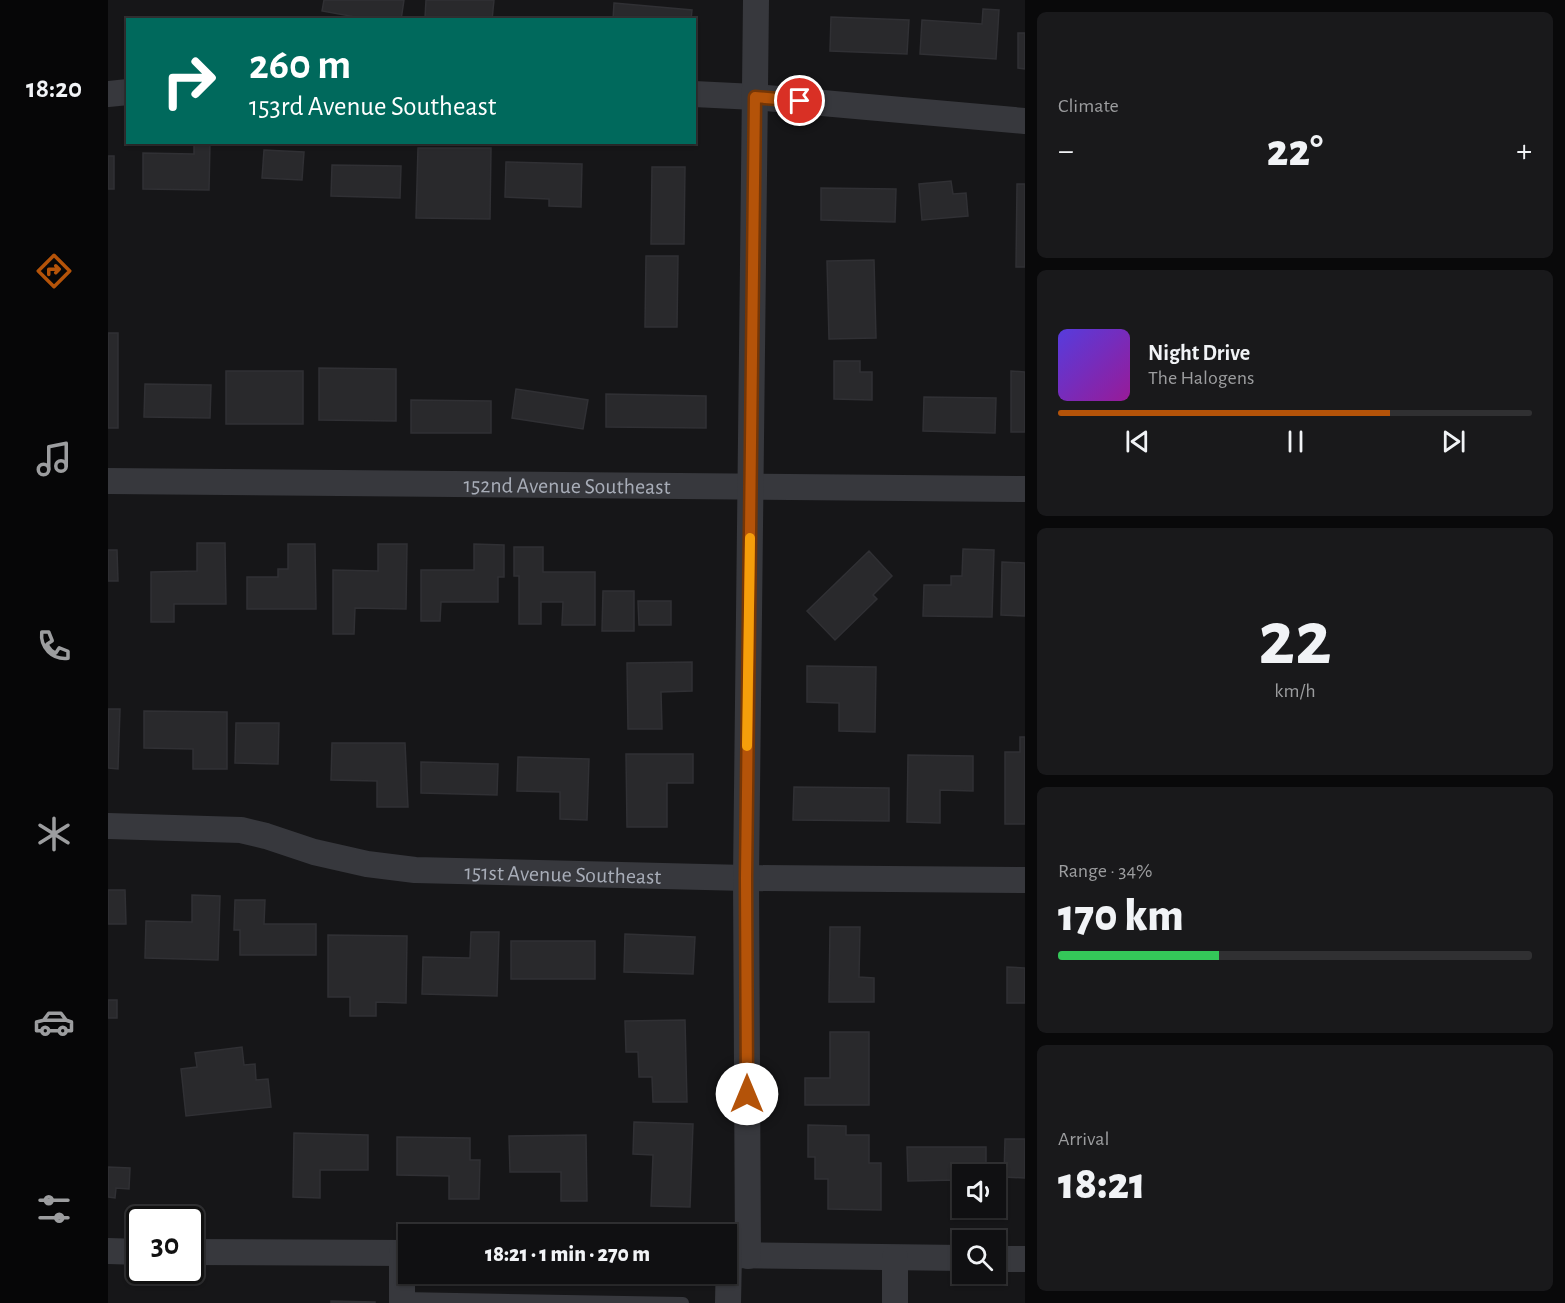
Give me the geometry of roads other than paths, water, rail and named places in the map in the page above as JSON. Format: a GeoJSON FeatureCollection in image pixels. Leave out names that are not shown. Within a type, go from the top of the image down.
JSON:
{"type":"FeatureCollection","features":[{"type":"Feature","properties":{"kind":"street"},"geometry":{"type":"LineString","coordinates":[[735,1224],[746,878],[756,0]]}},
{"type":"Feature","properties":{"kind":"street"},"geometry":{"type":"LineString","coordinates":[[108,94],[126,92]]}},
{"type":"Feature","properties":{"kind":"street"},"geometry":{"type":"LineString","coordinates":[[696,94],[755,97],[1025,121]]}},
{"type":"Feature","properties":{"kind":"street","name":"152nd Avenue Southeast"},"geometry":{"type":"LineString","coordinates":[[108,481],[1025,489]]}},
{"type":"Feature","properties":{"kind":"street","name":"151st Avenue Southeast"},"geometry":{"type":"LineString","coordinates":[[108,826],[241,830],[356,862],[415,870],[746,878],[1025,880]]}},
{"type":"Feature","properties":{"kind":"street"},"geometry":{"type":"LineString","coordinates":[[108,1251],[126,1252]]}},
{"type":"Feature","properties":{"kind":"street"},"geometry":{"type":"LineString","coordinates":[[204,1252],[398,1253]]}},
{"type":"Feature","properties":{"kind":"street"},"geometry":{"type":"LineString","coordinates":[[737,1255],[952,1258]]}},
{"type":"Feature","properties":{"kind":"street"},"geometry":{"type":"LineString","coordinates":[[895,1303],[896,1258]]}},
{"type":"Feature","properties":{"kind":"street"},"geometry":{"type":"LineString","coordinates":[[1006,1259],[1025,1259]]}},
{"type":"Feature","properties":{"kind":"street"},"geometry":{"type":"LineString","coordinates":[[402,1300],[403,1284]]}},
{"type":"Feature","properties":{"kind":"street"},"geometry":{"type":"LineString","coordinates":[[728,1303],[730,1284]]}},
{"type":"Feature","properties":{"kind":"lane"},"geometry":{"type":"LineString","coordinates":[[402,1300],[683,1303]]}}]}
